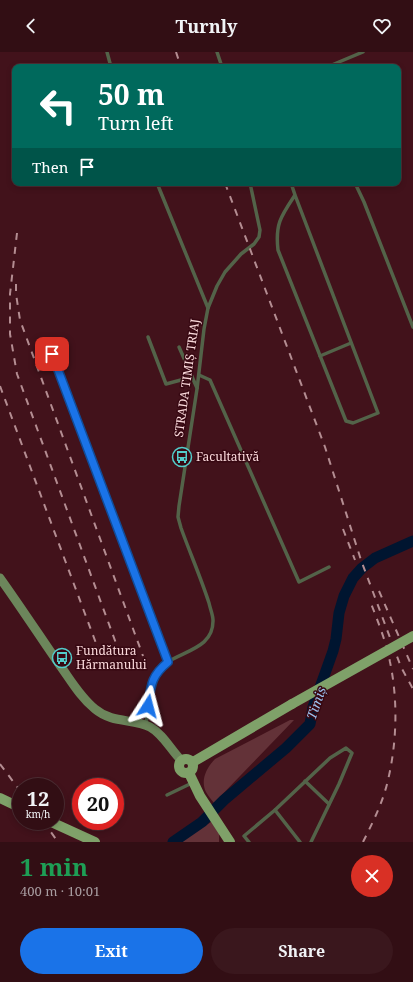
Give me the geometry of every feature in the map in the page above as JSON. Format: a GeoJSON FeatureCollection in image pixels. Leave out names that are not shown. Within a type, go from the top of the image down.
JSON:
{"type":"FeatureCollection","features":[{"type":"Feature","properties":{"kind":"main road"},"geometry":{"type":"LineString","coordinates":[[0,578],[72,682],[91,705],[100,713],[110,718],[146,725],[157,732],[181,760]]}},
{"type":"Feature","properties":{"kind":"main road"},"geometry":{"type":"LineString","coordinates":[[193,762],[413,636]]}},
{"type":"Feature","properties":{"kind":"main road"},"geometry":{"type":"LineString","coordinates":[[181,760],[188,758],[193,762],[194,768],[188,773]]}},
{"type":"Feature","properties":{"kind":"main road"},"geometry":{"type":"LineString","coordinates":[[181,760],[179,764],[180,769],[184,773],[188,773],[200,796],[230,842]]}},
{"type":"Feature","properties":{"kind":"main road"},"geometry":{"type":"LineString","coordinates":[[0,798],[12,804]]}},
{"type":"Feature","properties":{"kind":"main road"},"geometry":{"type":"LineString","coordinates":[[64,828],[95,842]]}},
{"type":"Feature","properties":{"kind":"main road"},"geometry":{"type":"LineString","coordinates":[[224,831],[225,842]]}},
{"type":"Feature","properties":{"kind":"lane"},"geometry":{"type":"LineString","coordinates":[[107,52],[110,64]]}},
{"type":"Feature","properties":{"kind":"lane"},"geometry":{"type":"LineString","coordinates":[[217,52],[221,64]]}},
{"type":"Feature","properties":{"kind":"lane"},"geometry":{"type":"LineString","coordinates":[[334,64],[363,52]]}},
{"type":"Feature","properties":{"kind":"lane","name":"STRADA TIMIȘ TRIAJ"},"geometry":{"type":"LineString","coordinates":[[158,186],[208,308]]}},
{"type":"Feature","properties":{"kind":"lane","name":"STRADA TIMIȘ TRIAJ"},"geometry":{"type":"LineString","coordinates":[[146,725],[151,689],[154,676],[158,670],[168,662],[204,643],[210,636],[213,628],[213,618],[206,595],[178,517],[208,308],[217,286],[225,272],[241,254],[254,244],[259,236],[260,230],[251,186]]}},
{"type":"Feature","properties":{"kind":"lane"},"geometry":{"type":"LineString","coordinates":[[292,186],[378,413],[353,423],[346,421],[278,250],[276,237],[278,226],[282,214],[294,195]]}},
{"type":"Feature","properties":{"kind":"lane"},"geometry":{"type":"LineString","coordinates":[[356,186],[413,327]]}},
{"type":"Feature","properties":{"kind":"lane"},"geometry":{"type":"LineString","coordinates":[[148,337],[166,384],[192,377]]}},
{"type":"Feature","properties":{"kind":"lane"},"geometry":{"type":"LineString","coordinates":[[46,339],[168,662]]}},
{"type":"Feature","properties":{"kind":"lane"},"geometry":{"type":"LineString","coordinates":[[320,356],[351,343]]}},
{"type":"Feature","properties":{"kind":"lane"},"geometry":{"type":"LineString","coordinates":[[179,347],[197,389]]}},
{"type":"Feature","properties":{"kind":"lane"},"geometry":{"type":"LineString","coordinates":[[199,375],[210,380],[299,582],[328,567]]}},
{"type":"Feature","properties":{"kind":"lane"},"geometry":{"type":"LineString","coordinates":[[249,842],[244,836],[275,810],[330,758],[346,748],[352,753],[311,842]]}},
{"type":"Feature","properties":{"kind":"lane"},"geometry":{"type":"LineString","coordinates":[[306,781],[329,804]]}},
{"type":"Feature","properties":{"kind":"lane"},"geometry":{"type":"LineString","coordinates":[[167,795],[193,783]]}},
{"type":"Feature","properties":{"kind":"lane"},"geometry":{"type":"LineString","coordinates":[[275,810],[300,842]]}},
{"type":"Feature","properties":{"kind":"shaded area"},"geometry":{"type":"Polygon","coordinates":[[[290,720],[294,720],[214,803],[204,787],[204,778],[209,766],[215,759],[290,720]]]}},
{"type":"Feature","properties":{"kind":"shaded area"},"geometry":{"type":"Polygon","coordinates":[[[211,822],[219,833],[219,842],[180,842],[211,822]]]}},
{"type":"Feature","properties":{"kind":"waterway","name":"Timiș"},"geometry":{"type":"LineString","coordinates":[[173,842],[202,822],[224,800],[286,748],[310,724],[313,707],[333,651],[339,613],[344,596],[353,578],[362,568],[375,558],[413,541]]}},
{"type":"Feature","properties":{"kind":"railway"},"geometry":{"type":"LineString","coordinates":[[176,52],[180,64]]}},
{"type":"Feature","properties":{"kind":"railway"},"geometry":{"type":"LineString","coordinates":[[226,186],[325,447],[361,560],[401,667],[413,689]]}},
{"type":"Feature","properties":{"kind":"railway"},"geometry":{"type":"LineString","coordinates":[[17,233],[10,294],[10,334],[17,374],[124,665]]}},
{"type":"Feature","properties":{"kind":"railway"},"geometry":{"type":"LineString","coordinates":[[16,284],[20,320],[143,656]]}},
{"type":"Feature","properties":{"kind":"railway"},"geometry":{"type":"LineString","coordinates":[[0,386],[106,670]]}},
{"type":"Feature","properties":{"kind":"railway"},"geometry":{"type":"LineString","coordinates":[[343,529],[355,560]]}},
{"type":"Feature","properties":{"kind":"railway"},"geometry":{"type":"LineString","coordinates":[[379,591],[413,669]]}},
{"type":"Feature","properties":{"kind":"railway"},"geometry":{"type":"LineString","coordinates":[[363,842],[386,788],[395,736],[393,676],[389,655],[382,632],[370,601]]}},
{"type":"Feature","properties":{"kind":"railway"},"geometry":{"type":"LineString","coordinates":[[0,764],[12,780]]}},
{"type":"Feature","properties":{"kind":"railway"},"geometry":{"type":"LineString","coordinates":[[49,830],[58,842]]}},
{"type":"Feature","properties":{"kind":"place","name":"Facultativă"},"geometry":{"type":"Point","coordinates":[182,457]}},
{"type":"Feature","properties":{"kind":"place","name":"Fundătura Hărmanului"},"geometry":{"type":"Point","coordinates":[62,658]}},
{"type":"Feature","properties":{"kind":"route"},"geometry":{"type":"LineString","coordinates":[[52,354],[168,662],[158,670],[154,676],[148,706]]}}]}
